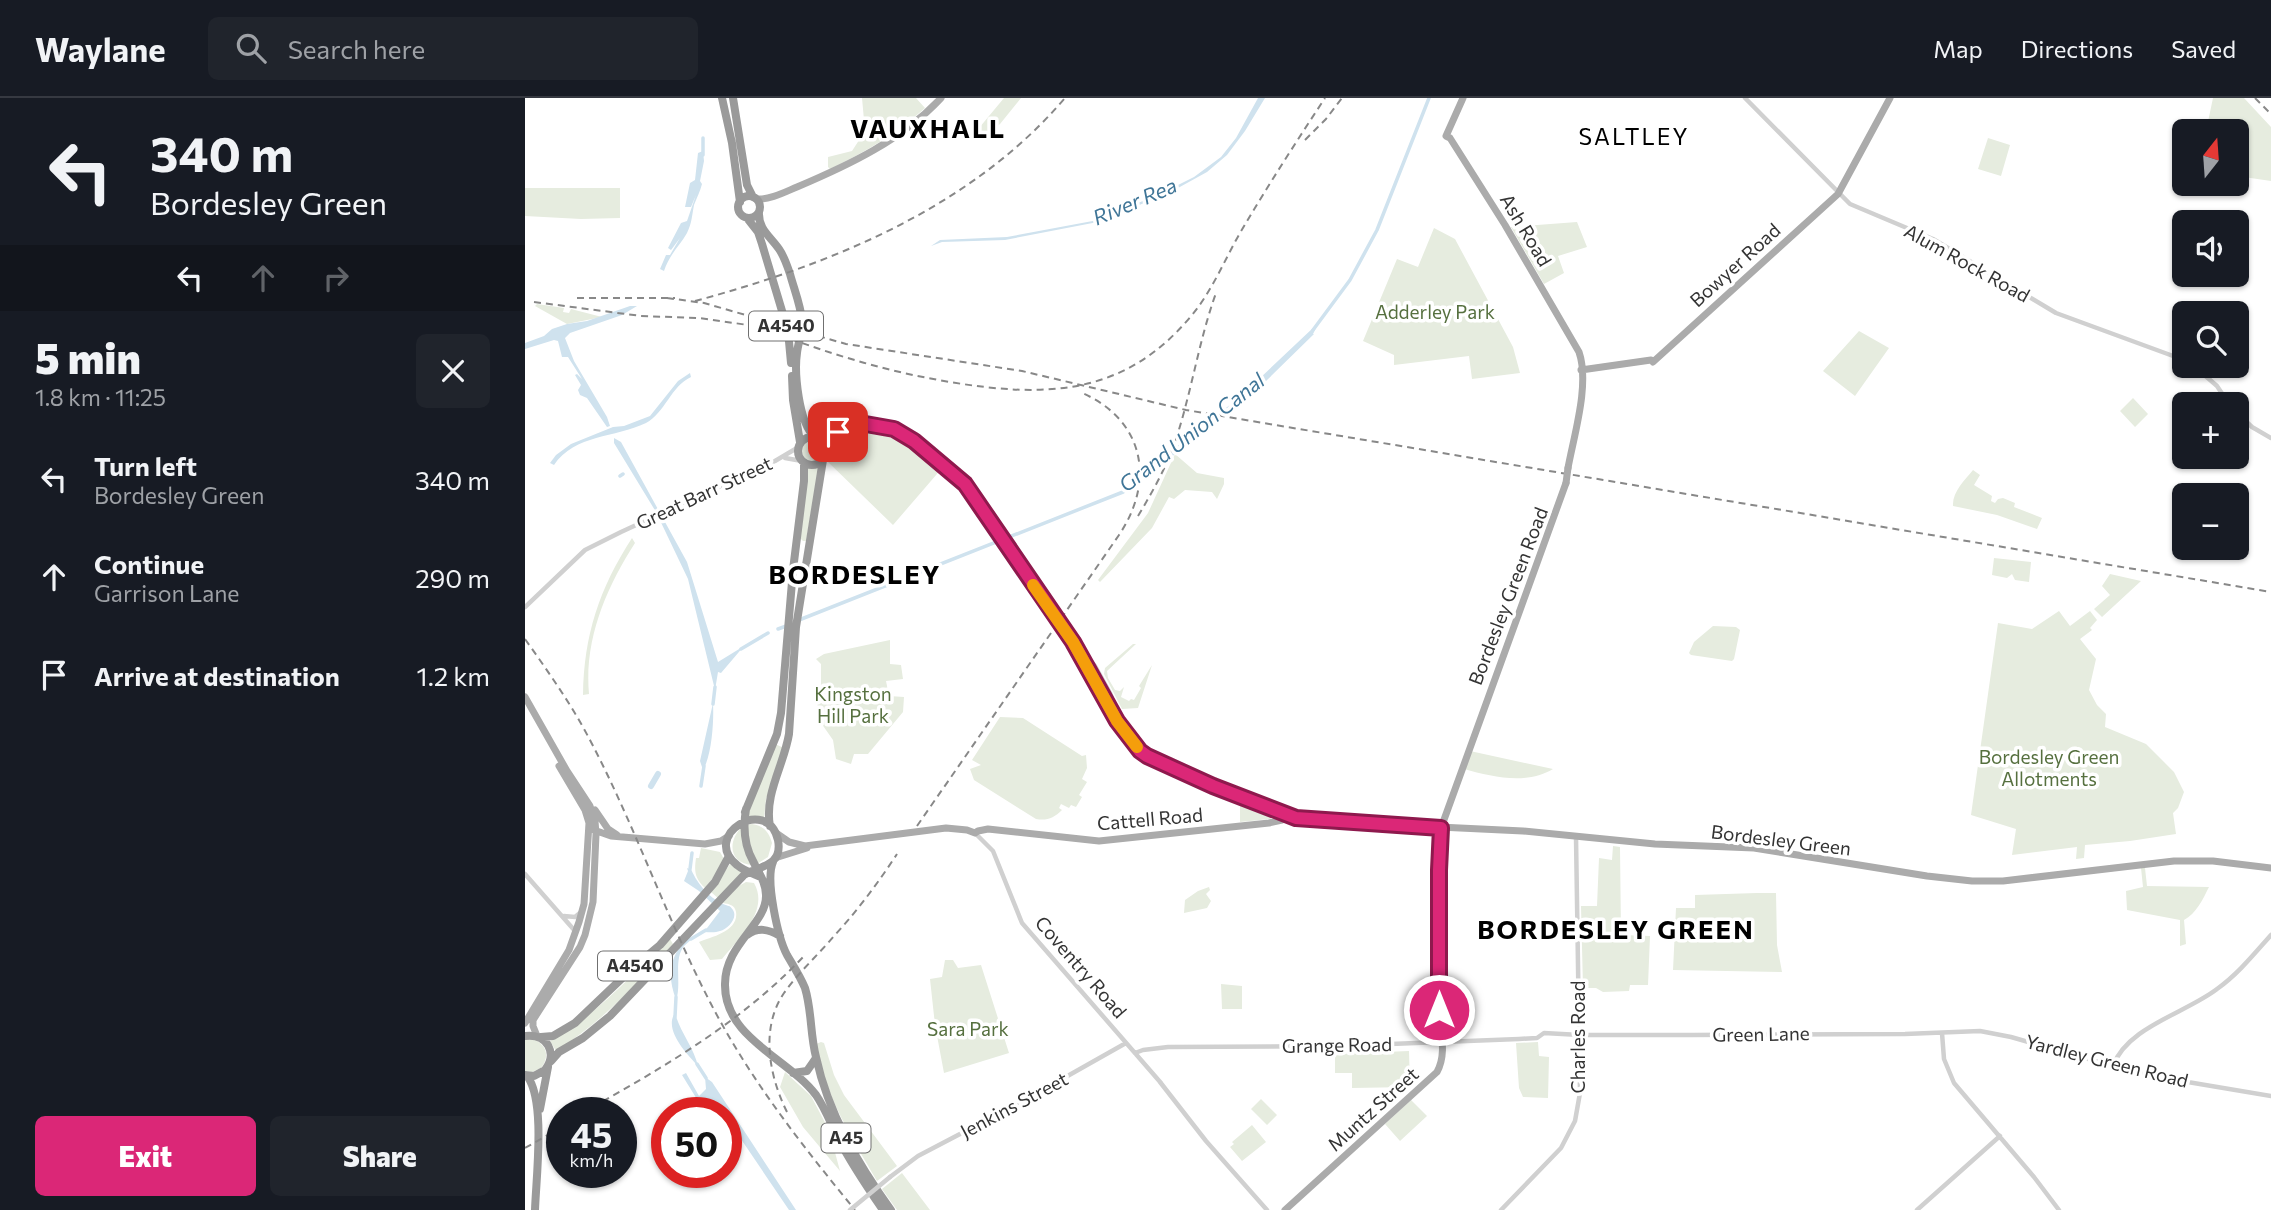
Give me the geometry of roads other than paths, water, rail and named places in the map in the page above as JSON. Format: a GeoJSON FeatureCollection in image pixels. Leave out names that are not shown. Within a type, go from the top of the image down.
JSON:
{"type":"FeatureCollection","features":[{"type":"Feature","properties":{"kind":"highway","name":"A4540"},"geometry":{"type":"LineString","coordinates":[[539,1037],[553,1037],[575,1023],[660,945],[715,882],[729,855],[729,836],[746,810],[779,723],[804,481],[803,462],[793,400],[788,331],[760,237],[739,211],[732,143],[722,98]]}},
{"type":"Feature","properties":{"kind":"highway","name":"A4540"},"geometry":{"type":"LineString","coordinates":[[733,98],[747,185],[759,204],[761,226],[781,251],[786,262],[801,313],[802,329],[796,356],[798,392],[804,419],[807,428],[826,451]]}},
{"type":"Feature","properties":{"kind":"highway"},"geometry":{"type":"LineString","coordinates":[[740,202],[746,197],[754,198]]}},
{"type":"Feature","properties":{"kind":"highway"},"geometry":{"type":"LineString","coordinates":[[747,218],[753,218],[759,211]]}},
{"type":"Feature","properties":{"kind":"highway"},"geometry":{"type":"LineString","coordinates":[[799,445],[806,437],[817,438]]}},
{"type":"Feature","properties":{"kind":"highway"},"geometry":{"type":"LineString","coordinates":[[774,858],[778,846],[767,814],[769,797],[789,734],[796,627],[818,477],[826,451]]}},
{"type":"Feature","properties":{"kind":"highway"},"geometry":{"type":"LineString","coordinates":[[803,462],[816,464],[823,460]]}},
{"type":"Feature","properties":{"kind":"highway"},"geometry":{"type":"LineString","coordinates":[[797,540],[802,545],[808,542],[813,522]]}},
{"type":"Feature","properties":{"kind":"highway","name":"A45"},"geometry":{"type":"LineString","coordinates":[[746,810],[746,846],[766,893],[765,904],[727,965],[727,1003],[740,1028],[817,1097],[858,1172],[883,1210]]}},
{"type":"Feature","properties":{"kind":"highway"},"geometry":{"type":"LineString","coordinates":[[735,825],[744,821],[759,821],[771,828]]}},
{"type":"Feature","properties":{"kind":"highway"},"geometry":{"type":"LineString","coordinates":[[729,855],[737,866],[757,873]]}},
{"type":"Feature","properties":{"kind":"highway","name":"A4540"},"geometry":{"type":"LineString","coordinates":[[550,1063],[559,1052],[583,1038],[610,1016],[739,880],[757,873],[774,858]]}},
{"type":"Feature","properties":{"kind":"highway","name":"A45"},"geometry":{"type":"LineString","coordinates":[[774,858],[770,873],[776,922],[787,956],[799,972],[806,992],[816,1058],[835,1116],[843,1134],[891,1210]]}},
{"type":"Feature","properties":{"kind":"highway"},"geometry":{"type":"LineString","coordinates":[[744,936],[762,929],[780,936]]}},
{"type":"Feature","properties":{"kind":"highway"},"geometry":{"type":"LineString","coordinates":[[525,1036],[539,1037],[551,1050],[538,1123]]}},
{"type":"Feature","properties":{"kind":"highway"},"geometry":{"type":"LineString","coordinates":[[793,1073],[807,1071],[816,1058]]}},
{"type":"Feature","properties":{"kind":"highway"},"geometry":{"type":"LineString","coordinates":[[535,1210],[538,1123],[536,1092],[526,1075],[540,1074],[550,1063]]}},
{"type":"Feature","properties":{"kind":"main road","name":"Ash Road"},"geometry":{"type":"LineString","coordinates":[[1463,98],[1446,136],[1450,138],[1504,222],[1574,344],[1581,370]]}},
{"type":"Feature","properties":{"kind":"main road","name":"Bowyer Road"},"geometry":{"type":"LineString","coordinates":[[1581,370],[1652,361],[1838,194],[1890,98]]}},
{"type":"Feature","properties":{"kind":"main road"},"geometry":{"type":"LineString","coordinates":[[754,198],[772,197],[841,168],[886,143],[941,99]]}},
{"type":"Feature","properties":{"kind":"main road"},"geometry":{"type":"LineString","coordinates":[[759,211],[772,197]]}},
{"type":"Feature","properties":{"kind":"main road","name":"Bordesley Green Road"},"geometry":{"type":"LineString","coordinates":[[1439,1013],[1441,828],[1566,483],[1581,400],[1581,370]]}},
{"type":"Feature","properties":{"kind":"main road"},"geometry":{"type":"LineString","coordinates":[[525,697],[586,799],[608,828],[624,837]]}},
{"type":"Feature","properties":{"kind":"main road"},"geometry":{"type":"LineString","coordinates":[[539,1037],[533,1020],[585,935],[593,902],[596,844],[585,810],[545,740],[544,731]]}},
{"type":"Feature","properties":{"kind":"main road"},"geometry":{"type":"LineString","coordinates":[[525,1023],[555,975],[576,932],[582,912],[593,830],[593,813],[586,799]]}},
{"type":"Feature","properties":{"kind":"main road","name":"Bordesley Green"},"geometry":{"type":"LineString","coordinates":[[1286,815],[1313,821],[1533,832],[1655,845],[1766,850],[1927,877],[1972,881],[2003,881],[2184,860],[2271,868]]}},
{"type":"Feature","properties":{"kind":"main road","name":"Cattell Road"},"geometry":{"type":"LineString","coordinates":[[975,833],[988,830],[1099,841],[1269,823],[1282,820],[1286,815]]}},
{"type":"Feature","properties":{"kind":"main road"},"geometry":{"type":"LineString","coordinates":[[771,828],[789,842],[817,845]]}},
{"type":"Feature","properties":{"kind":"main road"},"geometry":{"type":"LineString","coordinates":[[774,858],[817,845],[933,828],[956,828],[975,833]]}},
{"type":"Feature","properties":{"kind":"main road"},"geometry":{"type":"LineString","coordinates":[[593,830],[611,836]]}},
{"type":"Feature","properties":{"kind":"main road"},"geometry":{"type":"LineString","coordinates":[[702,844],[721,841],[729,836]]}},
{"type":"Feature","properties":{"kind":"main road"},"geometry":{"type":"LineString","coordinates":[[596,844],[602,837],[624,837],[702,844],[720,848],[729,855]]}},
{"type":"Feature","properties":{"kind":"main road"},"geometry":{"type":"LineString","coordinates":[[576,932],[585,935]]}},
{"type":"Feature","properties":{"kind":"main road","name":"Muntz Street"},"geometry":{"type":"LineString","coordinates":[[1285,1210],[1437,1072],[1443,1042],[1439,1013]]}},
{"type":"Feature","properties":{"kind":"street","name":"Alum Rock Road"},"geometry":{"type":"LineString","coordinates":[[1745,98],[1838,194],[1862,210],[1945,246],[2056,313],[2172,356]]}},
{"type":"Feature","properties":{"kind":"street"},"geometry":{"type":"LineString","coordinates":[[826,451],[833,438],[845,428],[860,423],[885,426],[902,433],[938,459],[978,499],[1006,545],[1100,680],[1123,728],[1140,751],[1152,759],[1286,815]]}},
{"type":"Feature","properties":{"kind":"street"},"geometry":{"type":"LineString","coordinates":[[2249,424],[2271,438]]}},
{"type":"Feature","properties":{"kind":"street"},"geometry":{"type":"LineString","coordinates":[[817,438],[833,438]]}},
{"type":"Feature","properties":{"kind":"street","name":"Great Barr Street"},"geometry":{"type":"LineString","coordinates":[[525,607],[585,550],[780,458],[799,445]]}},
{"type":"Feature","properties":{"kind":"street","name":"Great Barr Street"},"geometry":{"type":"LineString","coordinates":[[780,458],[789,457],[803,462]]}},
{"type":"Feature","properties":{"kind":"street","name":"Coventry Road"},"geometry":{"type":"LineString","coordinates":[[975,833],[989,845],[1000,863],[1022,923],[1161,1083],[1264,1210]]}},
{"type":"Feature","properties":{"kind":"street","name":"Charles Road"},"geometry":{"type":"LineString","coordinates":[[1501,1210],[1562,1148],[1575,1121],[1580,1093],[1576,836]]}},
{"type":"Feature","properties":{"kind":"street"},"geometry":{"type":"LineString","coordinates":[[525,874],[576,932]]}},
{"type":"Feature","properties":{"kind":"street"},"geometry":{"type":"LineString","coordinates":[[560,914],[573,918],[582,912]]}},
{"type":"Feature","properties":{"kind":"street"},"geometry":{"type":"LineString","coordinates":[[2113,1066],[2121,1052],[2141,1033],[2214,992],[2234,976],[2271,935]]}},
{"type":"Feature","properties":{"kind":"street","name":"Yardley Green Road"},"geometry":{"type":"LineString","coordinates":[[1942,1033],[1980,1031],[2001,1034],[2158,1077],[2271,1096]]}},
{"type":"Feature","properties":{"kind":"street","name":"Grange Road"},"geometry":{"type":"LineString","coordinates":[[1135,1053],[1168,1046],[1339,1046],[1528,1039],[1537,1038],[1544,1033],[1580,1035]]}},
{"type":"Feature","properties":{"kind":"street"},"geometry":{"type":"LineString","coordinates":[[1942,1033],[1944,1059],[1962,1096],[2000,1136],[2059,1210]]}},
{"type":"Feature","properties":{"kind":"street","name":"Green Lane"},"geometry":{"type":"LineString","coordinates":[[1580,1035],[1942,1033]]}},
{"type":"Feature","properties":{"kind":"street","name":"Jenkins Street"},"geometry":{"type":"LineString","coordinates":[[850,1210],[918,1156],[1126,1043]]}},
{"type":"Feature","properties":{"kind":"street"},"geometry":{"type":"LineString","coordinates":[[1917,1210],[2000,1136]]}},
{"type":"Feature","properties":{"kind":"water"},"geometry":{"type":"Polygon","coordinates":[[[1258,98],[1265,98],[1227,155],[1207,172],[1178,188],[1103,221],[1005,240],[942,242],[931,246],[940,240],[1007,237],[1098,220],[1166,191],[1194,177],[1221,157],[1236,138],[1258,98]]]}},
{"type":"Feature","properties":{"kind":"water"},"geometry":{"type":"Polygon","coordinates":[[[703,151],[702,184],[690,226],[664,271],[660,269],[666,255],[670,255],[680,238],[671,250],[668,248],[681,223],[687,221],[696,195],[691,207],[685,207],[690,183],[695,180],[698,153],[703,151]]]}},
{"type":"Feature","properties":{"kind":"water"},"geometry":{"type":"Polygon","coordinates":[[[637,306],[622,315],[570,333],[565,338],[574,361],[607,417],[610,426],[607,427],[587,398],[580,395],[578,390],[581,385],[575,375],[582,379],[568,357],[562,357],[558,341],[525,349],[525,343],[544,336],[552,329],[587,321],[637,306]]]}},
{"type":"Feature","properties":{"kind":"water"},"geometry":{"type":"Polygon","coordinates":[[[1314,327],[1314,334],[1266,381],[1241,398],[1131,489],[1129,485],[1240,397],[1314,327]]]}},
{"type":"Feature","properties":{"kind":"water"},"geometry":{"type":"Polygon","coordinates":[[[690,373],[691,377],[678,387],[653,419],[634,428],[584,442],[573,447],[554,465],[550,463],[571,444],[650,416],[678,381],[690,373]]]}},
{"type":"Feature","properties":{"kind":"water"},"geometry":{"type":"Polygon","coordinates":[[[614,438],[621,442],[687,562],[718,662],[744,646],[721,673],[718,672],[715,690],[688,579],[656,512],[614,443],[614,438]]]}},
{"type":"Feature","properties":{"kind":"water"},"geometry":{"type":"Polygon","coordinates":[[[713,703],[713,728],[703,770],[700,761],[713,703]]]}},
{"type":"Feature","properties":{"kind":"water"},"geometry":{"type":"Polygon","coordinates":[[[690,867],[708,893],[733,910],[733,920],[723,930],[704,932],[720,911],[684,881],[687,868],[690,867]]]}},
{"type":"Feature","properties":{"kind":"water"},"geometry":{"type":"Polygon","coordinates":[[[686,938],[693,938],[684,946],[679,958],[676,1000],[671,982],[671,968],[676,953],[686,938]]]}},
{"type":"Feature","properties":{"kind":"water"},"geometry":{"type":"Polygon","coordinates":[[[675,1013],[698,1066],[674,1034],[672,1020],[675,1013]]]}},
{"type":"Feature","properties":{"kind":"water"},"geometry":{"type":"Polygon","coordinates":[[[686,1073],[699,1096],[706,1089],[705,1077],[712,1082],[722,1097],[696,1097],[682,1075],[686,1073]]]}},
{"type":"Feature","properties":{"kind":"water"},"geometry":{"type":"Polygon","coordinates":[[[742,1128],[796,1210],[789,1210],[742,1141],[742,1128]]]}},
{"type":"Feature","properties":{"kind":"waterway","name":"Grand Union Canal"},"geometry":{"type":"LineString","coordinates":[[1313,330],[1350,280],[1377,230],[1429,98]]}},
{"type":"Feature","properties":{"kind":"waterway"},"geometry":{"type":"LineString","coordinates":[[703,138],[703,155]]}},
{"type":"Feature","properties":{"kind":"waterway","name":"Grand Union Canal"},"geometry":{"type":"LineString","coordinates":[[799,620],[1123,492],[1132,485]]}},
{"type":"Feature","properties":{"kind":"waterway","name":"Grand Union Canal"},"geometry":{"type":"LineString","coordinates":[[778,629],[789,625]]}},
{"type":"Feature","properties":{"kind":"waterway","name":"Grand Union Canal"},"geometry":{"type":"LineString","coordinates":[[741,649],[768,633]]}},
{"type":"Feature","properties":{"kind":"waterway","name":"Grand Union Canal"},"geometry":{"type":"LineString","coordinates":[[713,704],[715,687]]}},
{"type":"Feature","properties":{"kind":"waterway","name":"Grand Union Canal"},"geometry":{"type":"LineString","coordinates":[[701,786],[704,766]]}},
{"type":"Feature","properties":{"kind":"waterway"},"geometry":{"type":"LineString","coordinates":[[651,786],[658,774]]}},
{"type":"Feature","properties":{"kind":"waterway","name":"Grand Union Canal"},"geometry":{"type":"LineString","coordinates":[[690,869],[692,853]]}},
{"type":"Feature","properties":{"kind":"waterway","name":"Grand Union Canal"},"geometry":{"type":"LineString","coordinates":[[691,939],[706,930]]}},
{"type":"Feature","properties":{"kind":"waterway","name":"Grand Union Canal"},"geometry":{"type":"LineString","coordinates":[[675,1017],[676,997]]}},
{"type":"Feature","properties":{"kind":"waterway","name":"Grand Union Canal"},"geometry":{"type":"LineString","coordinates":[[697,1064],[706,1078]]}},
{"type":"Feature","properties":{"kind":"railway"},"geometry":{"type":"LineString","coordinates":[[695,301],[797,269],[896,227],[943,201],[987,171],[1028,137],[1065,98]]}},
{"type":"Feature","properties":{"kind":"railway"},"geometry":{"type":"LineString","coordinates":[[791,339],[889,369],[985,387],[1051,389],[1082,385],[1111,376],[1139,362],[1166,342],[1199,306],[1250,216],[1325,98]]}},
{"type":"Feature","properties":{"kind":"railway"},"geometry":{"type":"LineString","coordinates":[[1305,140],[1342,98]]}},
{"type":"Feature","properties":{"kind":"railway"},"geometry":{"type":"LineString","coordinates":[[2255,98],[2271,114]]}},
{"type":"Feature","properties":{"kind":"railway"},"geometry":{"type":"LineString","coordinates":[[1138,516],[1176,439],[1216,293]]}},
{"type":"Feature","properties":{"kind":"railway"},"geometry":{"type":"LineString","coordinates":[[577,298],[675,298]]}},
{"type":"Feature","properties":{"kind":"railway"},"geometry":{"type":"LineString","coordinates":[[667,298],[704,303],[846,344],[1022,371],[1186,410],[2271,592]]}},
{"type":"Feature","properties":{"kind":"railway"},"geometry":{"type":"LineString","coordinates":[[534,302],[641,316],[699,318],[748,325]]}},
{"type":"Feature","properties":{"kind":"railway"},"geometry":{"type":"LineString","coordinates":[[917,826],[1131,514],[1138,493],[1140,473],[1137,453],[1130,435],[1118,418],[1102,404],[1080,392]]}},
{"type":"Feature","properties":{"kind":"railway"},"geometry":{"type":"LineString","coordinates":[[525,639],[568,702],[591,742],[694,970],[725,1030],[777,1110],[855,1210]]}},
{"type":"Feature","properties":{"kind":"railway"},"geometry":{"type":"LineString","coordinates":[[787,1112],[776,1083],[770,1052],[772,1021],[777,1007],[795,978],[859,906],[897,854]]}},
{"type":"Feature","properties":{"kind":"railway"},"geometry":{"type":"LineString","coordinates":[[610,1097],[671,1061],[727,1023],[780,980],[804,956]]}},
{"type":"Feature","properties":{"kind":"railway"},"geometry":{"type":"LineString","coordinates":[[525,1148],[546,1136]]}},
{"type":"Feature","properties":{"kind":"district","name":"VAUXHALL"},"geometry":{"type":"Point","coordinates":[928,129]}},
{"type":"Feature","properties":{"kind":"district","name":"SALTLEY"},"geometry":{"type":"Point","coordinates":[1634,137]}},
{"type":"Feature","properties":{"kind":"district","name":"BORDESLEY"},"geometry":{"type":"Point","coordinates":[855,575]}},
{"type":"Feature","properties":{"kind":"district","name":"BORDESLEY GREEN"},"geometry":{"type":"Point","coordinates":[1616,930]}},
{"type":"Feature","properties":{"kind":"water label","name":"River Rea"},"geometry":{"type":"Point","coordinates":[1135,202]}},
{"type":"Feature","properties":{"kind":"park label","name":"Adderley Park"},"geometry":{"type":"Point","coordinates":[1435,312]}},
{"type":"Feature","properties":{"kind":"park label","name":"Kingston Hill Park"},"geometry":{"type":"Point","coordinates":[853,705]}},
{"type":"Feature","properties":{"kind":"park label","name":"Bordesley Green Allotments"},"geometry":{"type":"Point","coordinates":[2049,768]}},
{"type":"Feature","properties":{"kind":"park label","name":"Sara Park"},"geometry":{"type":"Point","coordinates":[968,1029]}}]}
